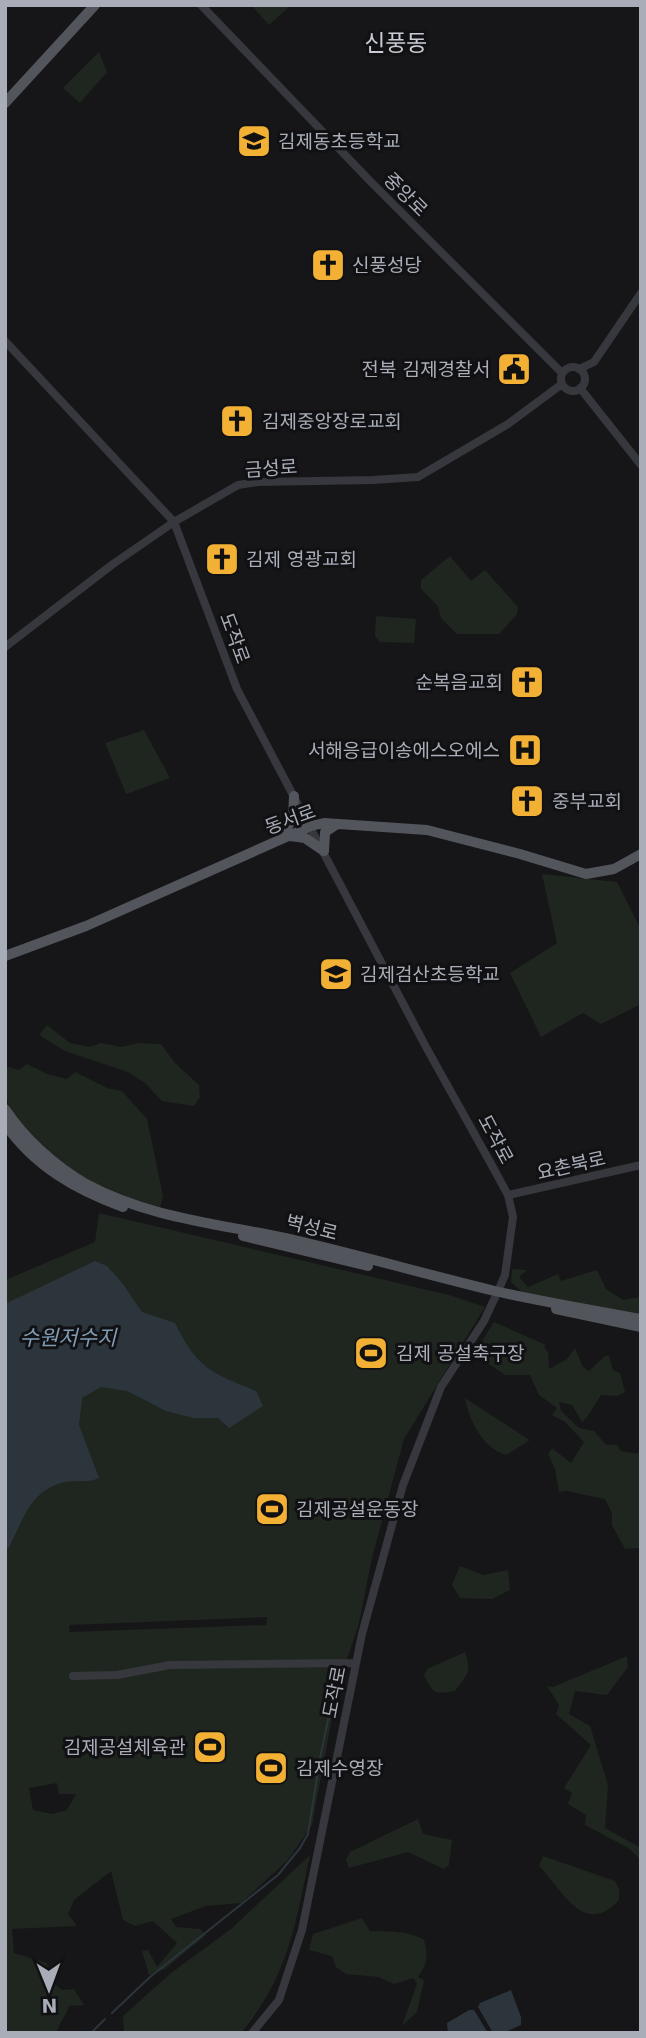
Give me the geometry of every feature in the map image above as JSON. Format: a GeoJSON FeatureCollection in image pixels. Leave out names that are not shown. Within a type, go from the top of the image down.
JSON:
{"type":"FeatureCollection","features":[{"type":"Feature","properties":{"kind":"main road"},"geometry":{"type":"LineString","coordinates":[[5,103],[95,5]]}},
{"type":"Feature","properties":{"kind":"main road"},"geometry":{"type":"LineString","coordinates":[[294,796],[293,818],[283,839],[305,838],[324,851]]}},
{"type":"Feature","properties":{"kind":"main road","name":"동서로"},"geometry":{"type":"LineString","coordinates":[[5,956],[86,926],[324,823],[427,830],[586,874],[614,869],[641,854]]}},
{"type":"Feature","properties":{"kind":"main road"},"geometry":{"type":"LineString","coordinates":[[324,851],[325,832],[337,823]]}},
{"type":"Feature","properties":{"kind":"main road","name":"벽성로"},"geometry":{"type":"LineString","coordinates":[[5,1109],[57,1165],[87,1184],[127,1202],[181,1217],[286,1239],[497,1294],[641,1319]]}},
{"type":"Feature","properties":{"kind":"main road","name":"벽성로"},"geometry":{"type":"LineString","coordinates":[[5,1124],[51,1172],[76,1188],[101,1199],[152,1214],[641,1327]]}},
{"type":"Feature","properties":{"kind":"street","name":"중앙로"},"geometry":{"type":"LineString","coordinates":[[201,5],[371,182],[562,373]]}},
{"type":"Feature","properties":{"kind":"street"},"geometry":{"type":"LineString","coordinates":[[579,369],[594,362],[641,293]]}},
{"type":"Feature","properties":{"kind":"street","name":"도작로"},"geometry":{"type":"LineString","coordinates":[[5,341],[174,522],[237,689],[426,1047],[508,1195],[513,1217],[505,1275],[484,1321],[441,1387],[401,1493],[355,1662],[302,1930],[279,2000],[252,2033]]}},
{"type":"Feature","properties":{"kind":"street"},"geometry":{"type":"LineString","coordinates":[[571,367],[579,369],[585,376],[584,383],[573,391],[567,389],[562,384],[562,373],[571,367]]}},
{"type":"Feature","properties":{"kind":"street","name":"금성로"},"geometry":{"type":"LineString","coordinates":[[5,647],[113,564],[174,522],[238,485],[258,482],[418,477],[508,424],[562,384]]}},
{"type":"Feature","properties":{"kind":"street"},"geometry":{"type":"LineString","coordinates":[[580,388],[641,465]]}},
{"type":"Feature","properties":{"kind":"street","name":"요촌북로"},"geometry":{"type":"LineString","coordinates":[[508,1195],[641,1165]]}},
{"type":"Feature","properties":{"kind":"street"},"geometry":{"type":"LineString","coordinates":[[73,1676],[117,1675],[170,1665],[355,1662]]}},
{"type":"Feature","properties":{"kind":"shaded area"},"geometry":{"type":"Polygon","coordinates":[[[251,5],[291,5],[269,25],[251,5]]]}},
{"type":"Feature","properties":{"kind":"shaded area"},"geometry":{"type":"Polygon","coordinates":[[[99,52],[107,72],[80,103],[63,88],[99,52]]]}},
{"type":"Feature","properties":{"kind":"shaded area"},"geometry":{"type":"Polygon","coordinates":[[[450,556],[471,581],[485,570],[518,607],[517,614],[499,634],[457,634],[441,618],[438,606],[421,589],[421,580],[450,556]]]}},
{"type":"Feature","properties":{"kind":"shaded area"},"geometry":{"type":"Polygon","coordinates":[[[376,616],[416,619],[414,643],[380,642],[375,636],[376,616]]]}},
{"type":"Feature","properties":{"kind":"shaded area"},"geometry":{"type":"Polygon","coordinates":[[[144,730],[170,778],[126,794],[105,743],[144,730]]]}},
{"type":"Feature","properties":{"kind":"shaded area"},"geometry":{"type":"Polygon","coordinates":[[[542,874],[617,882],[641,930],[641,1004],[601,1024],[583,1013],[541,1037],[510,973],[557,943],[542,874]]]}},
{"type":"Feature","properties":{"kind":"shaded area"},"geometry":{"type":"Polygon","coordinates":[[[47,1025],[70,1043],[90,1047],[101,1043],[121,1047],[138,1043],[161,1044],[175,1063],[199,1085],[200,1097],[194,1106],[162,1101],[145,1083],[128,1072],[65,1051],[39,1035],[47,1025]]]}},
{"type":"Feature","properties":{"kind":"shaded area"},"geometry":{"type":"Polygon","coordinates":[[[27,1064],[47,1074],[67,1079],[75,1072],[107,1088],[122,1091],[147,1119],[163,1196],[160,1207],[105,1189],[89,1180],[45,1148],[24,1126],[6,1098],[5,1066],[19,1070],[27,1064]]]}},
{"type":"Feature","properties":{"kind":"shaded area"},"geometry":{"type":"Polygon","coordinates":[[[99,1213],[449,1295],[485,1307],[404,1439],[372,1558],[359,1623],[338,1686],[312,1825],[288,1860],[241,1903],[206,1906],[171,1919],[176,1927],[200,1929],[206,1935],[165,1969],[149,1975],[142,1951],[148,1950],[157,1967],[177,1943],[153,1921],[135,1926],[123,1920],[111,1871],[74,1900],[68,1914],[77,1926],[12,1929],[14,1953],[47,1963],[50,1980],[62,1990],[74,1989],[84,2005],[69,2006],[57,2033],[5,2033],[5,1280],[95,1242],[99,1213]],[[267,1617],[70,1625],[69,1632],[266,1625],[267,1617]],[[57,1783],[29,1788],[33,1810],[52,1814],[67,1810],[76,1794],[59,1794],[57,1783]]]}},
{"type":"Feature","properties":{"kind":"shaded area"},"geometry":{"type":"Polygon","coordinates":[[[512,1269],[527,1270],[519,1277],[528,1287],[558,1274],[561,1281],[597,1270],[606,1289],[623,1300],[640,1297],[641,1315],[523,1293],[511,1282],[512,1269]]]}},
{"type":"Feature","properties":{"kind":"shaded area"},"geometry":{"type":"Polygon","coordinates":[[[494,1322],[546,1345],[544,1347],[548,1352],[549,1369],[567,1359],[575,1348],[583,1367],[589,1371],[605,1356],[609,1356],[613,1370],[620,1373],[625,1392],[617,1396],[601,1395],[582,1422],[572,1405],[559,1402],[561,1411],[579,1428],[594,1431],[606,1445],[617,1445],[621,1451],[638,1454],[641,1443],[641,1548],[625,1549],[612,1525],[612,1513],[605,1499],[567,1491],[559,1492],[555,1469],[548,1454],[552,1448],[571,1463],[584,1442],[565,1422],[552,1415],[557,1408],[539,1395],[530,1375],[505,1375],[479,1357],[480,1344],[494,1322]]]}},
{"type":"Feature","properties":{"kind":"shaded area"},"geometry":{"type":"Polygon","coordinates":[[[465,1398],[530,1440],[506,1455],[490,1446],[478,1433],[465,1398]]]}},
{"type":"Feature","properties":{"kind":"shaded area"},"geometry":{"type":"Polygon","coordinates":[[[460,1566],[483,1575],[508,1570],[510,1590],[492,1599],[460,1598],[452,1585],[460,1566]]]}},
{"type":"Feature","properties":{"kind":"shaded area"},"geometry":{"type":"Polygon","coordinates":[[[465,1652],[468,1673],[463,1681],[455,1691],[435,1692],[424,1675],[427,1669],[465,1652]]]}},
{"type":"Feature","properties":{"kind":"shaded area"},"geometry":{"type":"Polygon","coordinates":[[[627,1656],[628,1667],[607,1695],[575,1691],[569,1714],[590,1726],[608,1785],[605,1828],[641,1848],[641,1861],[630,1849],[585,1825],[586,1815],[568,1804],[572,1793],[564,1788],[591,1745],[556,1714],[559,1705],[547,1686],[553,1687],[627,1656]]]}},
{"type":"Feature","properties":{"kind":"shaded area"},"geometry":{"type":"Polygon","coordinates":[[[418,1819],[423,1834],[452,1840],[449,1865],[444,1869],[408,1852],[349,1868],[346,1860],[350,1852],[418,1819]]]}},
{"type":"Feature","properties":{"kind":"shaded area"},"geometry":{"type":"Polygon","coordinates":[[[310,1855],[294,1927],[280,1970],[257,2012],[241,2033],[124,2033],[123,2016],[171,1973],[231,1929],[310,1855]]]}},
{"type":"Feature","properties":{"kind":"shaded area"},"geometry":{"type":"Polygon","coordinates":[[[543,1856],[615,1881],[619,1889],[619,1900],[606,1911],[595,1914],[584,1912],[565,1897],[539,1866],[543,1856]]]}},
{"type":"Feature","properties":{"kind":"shaded area"},"geometry":{"type":"Polygon","coordinates":[[[362,1918],[370,1931],[405,1933],[424,1940],[426,1959],[418,1977],[424,1980],[417,2012],[402,2026],[417,1984],[413,1978],[394,1984],[379,1977],[346,1974],[336,1967],[332,1956],[309,1950],[313,1934],[362,1918]]]}},
{"type":"Feature","properties":{"kind":"water","name":"수원저수지"},"geometry":{"type":"Polygon","coordinates":[[[95,1261],[107,1266],[142,1312],[175,1323],[199,1360],[227,1379],[256,1391],[263,1406],[229,1428],[218,1418],[194,1418],[166,1411],[127,1391],[101,1387],[82,1398],[79,1425],[99,1478],[61,1483],[41,1493],[28,1510],[8,1549],[5,1548],[5,1304],[95,1261]]]}},
{"type":"Feature","properties":{"kind":"water"},"geometry":{"type":"Polygon","coordinates":[[[511,1990],[521,2017],[521,2025],[503,2033],[493,2033],[478,2007],[480,2003],[511,1990]]]}},
{"type":"Feature","properties":{"kind":"water"},"geometry":{"type":"Polygon","coordinates":[[[469,2010],[474,2010],[488,2033],[448,2033],[447,2023],[469,2010]]]}},
{"type":"Feature","properties":{"kind":"waterway"},"geometry":{"type":"LineString","coordinates":[[112,2013],[150,1977],[278,1875],[300,1848],[308,1834],[320,1758],[338,1673]]}},
{"type":"Feature","properties":{"kind":"waterway"},"geometry":{"type":"LineString","coordinates":[[91,2033],[105,2019]]}},
{"type":"Feature","properties":{"kind":"place","name":"김제동초등학교"},"geometry":{"type":"Point","coordinates":[254,141]}},
{"type":"Feature","properties":{"kind":"place","name":"신풍성당"},"geometry":{"type":"Point","coordinates":[328,265]}},
{"type":"Feature","properties":{"kind":"place","name":"전북 김제경찰서"},"geometry":{"type":"Point","coordinates":[514,369]}},
{"type":"Feature","properties":{"kind":"place","name":"김제중앙장로교회"},"geometry":{"type":"Point","coordinates":[237,421]}},
{"type":"Feature","properties":{"kind":"place","name":"김제 영광교회"},"geometry":{"type":"Point","coordinates":[222,559]}},
{"type":"Feature","properties":{"kind":"place","name":"순복음교회"},"geometry":{"type":"Point","coordinates":[527,682]}},
{"type":"Feature","properties":{"kind":"place","name":"서해응급이송에스오에스"},"geometry":{"type":"Point","coordinates":[525,750]}},
{"type":"Feature","properties":{"kind":"place","name":"중부교회"},"geometry":{"type":"Point","coordinates":[527,801]}},
{"type":"Feature","properties":{"kind":"place","name":"김제검산초등학교"},"geometry":{"type":"Point","coordinates":[336,974]}},
{"type":"Feature","properties":{"kind":"place","name":"김제 공설축구장"},"geometry":{"type":"Point","coordinates":[371,1353]}},
{"type":"Feature","properties":{"kind":"place","name":"김제공설운동장"},"geometry":{"type":"Point","coordinates":[272,1509]}},
{"type":"Feature","properties":{"kind":"place","name":"김제공설체육관"},"geometry":{"type":"Point","coordinates":[210,1747]}},
{"type":"Feature","properties":{"kind":"place","name":"김제수영장"},"geometry":{"type":"Point","coordinates":[271,1768]}},
{"type":"Feature","properties":{"kind":"district","name":"신풍동"},"geometry":{"type":"Point","coordinates":[396,43]}}]}
